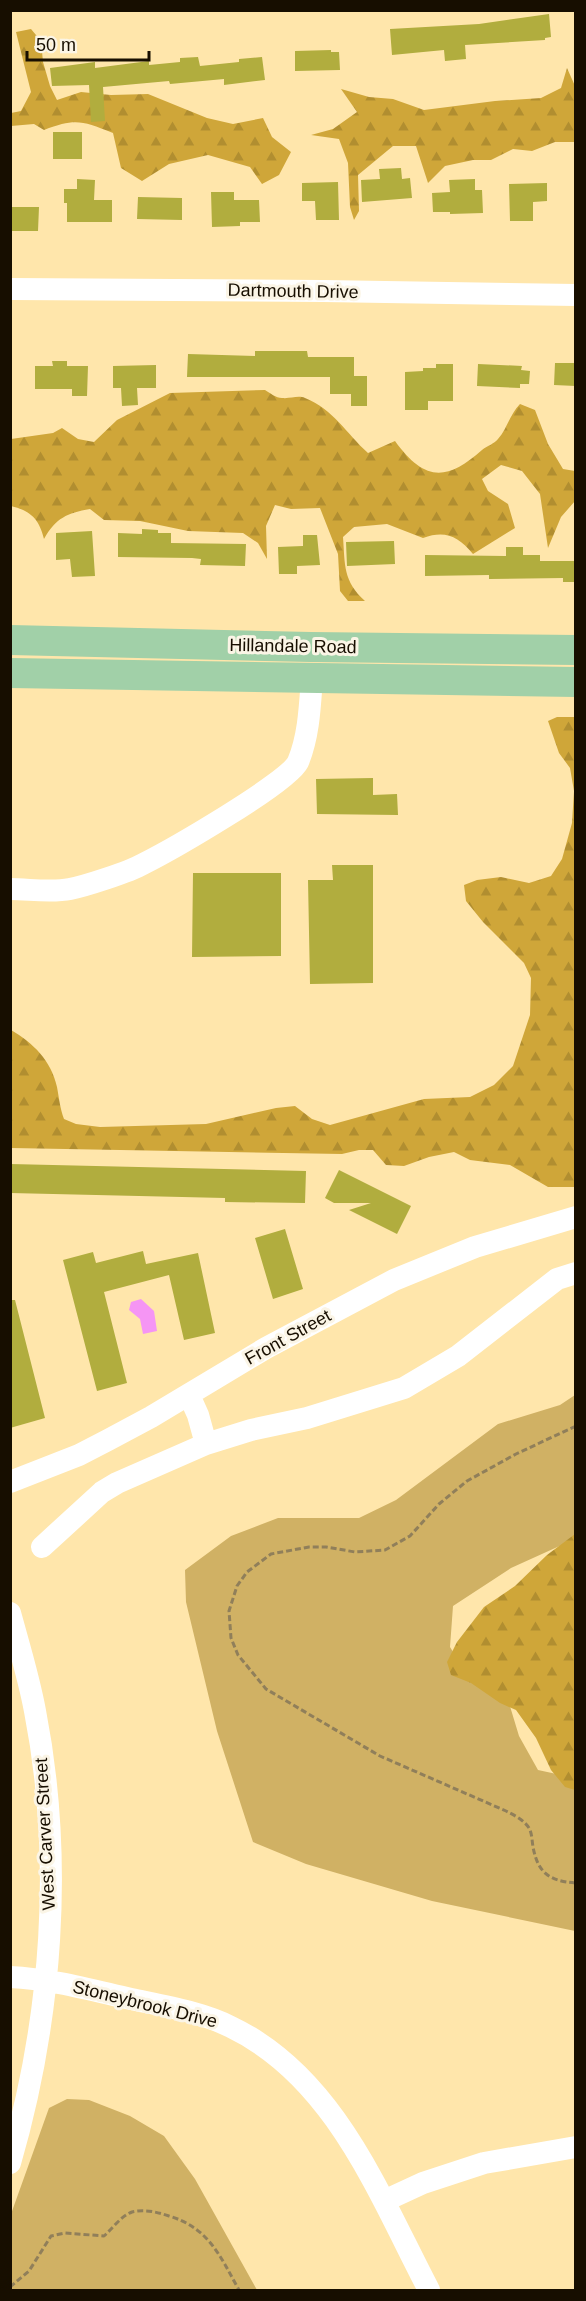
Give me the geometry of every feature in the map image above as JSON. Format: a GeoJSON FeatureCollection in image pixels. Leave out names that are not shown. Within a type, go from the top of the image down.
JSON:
{"type":"FeatureCollection","features":[{"type":"Feature","properties":{"kind":"main road","name":"Hillandale Road"},"geometry":{"type":"LineString","coordinates":[[10,640],[576,650]]}},
{"type":"Feature","properties":{"kind":"main road","name":"Hillandale Road"},"geometry":{"type":"LineString","coordinates":[[10,673],[576,682]]}},
{"type":"Feature","properties":{"kind":"street","name":"Dartmouth Drive"},"geometry":{"type":"LineString","coordinates":[[10,289],[576,295]]}},
{"type":"Feature","properties":{"kind":"street"},"geometry":{"type":"LineString","coordinates":[[10,889],[69,889],[141,865],[189,839],[281,781],[297,764],[305,738],[310,712],[312,677]]}},
{"type":"Feature","properties":{"kind":"street","name":"Front Street"},"geometry":{"type":"LineString","coordinates":[[10,1482],[79,1455],[151,1418],[295,1332],[394,1280],[474,1246],[576,1217]]}},
{"type":"Feature","properties":{"kind":"street"},"geometry":{"type":"LineString","coordinates":[[42,1546],[110,1487],[206,1444],[251,1430],[307,1418],[404,1388],[458,1356],[557,1279],[576,1273]]}},
{"type":"Feature","properties":{"kind":"street"},"geometry":{"type":"LineString","coordinates":[[189,1395],[198,1415],[206,1444]]}},
{"type":"Feature","properties":{"kind":"street","name":"West Carver Street"},"geometry":{"type":"LineString","coordinates":[[10,1613],[35,1712],[48,1812],[51,1904],[46,1980],[33,2068],[10,2163]]}},
{"type":"Feature","properties":{"kind":"street","name":"Stoneybrook Drive"},"geometry":{"type":"LineString","coordinates":[[10,1977],[46,1980],[198,2015],[231,2026],[254,2040],[286,2064],[316,2093],[352,2145],[384,2201],[429,2290]]}},
{"type":"Feature","properties":{"kind":"street"},"geometry":{"type":"LineString","coordinates":[[384,2201],[432,2179],[484,2163],[576,2147]]}},
{"type":"Feature","properties":{"kind":"path"},"geometry":{"type":"LineString","coordinates":[[576,1426],[466,1481],[440,1504],[410,1536],[385,1550],[355,1552],[326,1547],[309,1547],[271,1554],[247,1572],[237,1586],[229,1611],[229,1627],[238,1655],[266,1689],[380,1756],[519,1818],[531,1832],[536,1859],[541,1870],[561,1882],[576,1883]]}},
{"type":"Feature","properties":{"kind":"path"},"geometry":{"type":"LineString","coordinates":[[10,2287],[29,2271],[51,2236],[65,2233],[104,2236],[123,2217],[132,2212],[148,2211],[180,2219],[201,2232],[217,2249],[238,2290]]}},
{"type":"Feature","properties":{"kind":"shaded area"},"geometry":{"type":"Polygon","coordinates":[[[141,1299],[154,1311],[157,1331],[143,1334],[140,1319],[129,1310],[131,1302],[141,1299]]]}},
{"type":"Feature","properties":{"kind":"shaded area"},"geometry":{"type":"Polygon","coordinates":[[[575,1395],[575,1539],[511,1568],[453,1606],[450,1647],[466,1673],[509,1703],[519,1736],[538,1770],[575,1778],[575,1931],[432,1901],[306,1864],[253,1842],[217,1731],[186,1602],[185,1570],[231,1536],[278,1518],[359,1518],[396,1500],[498,1424],[560,1405],[575,1395]]]}},
{"type":"Feature","properties":{"kind":"shaded area"},"geometry":{"type":"Polygon","coordinates":[[[67,2099],[89,2100],[130,2116],[164,2136],[195,2179],[257,2290],[11,2290],[11,2214],[49,2108],[67,2099]]]}},
{"type":"Feature","properties":{"kind":"green space"},"geometry":{"type":"Polygon","coordinates":[[[31,29],[41,41],[43,62],[57,100],[81,92],[111,95],[148,94],[207,118],[233,124],[263,118],[272,137],[291,152],[279,175],[262,184],[250,167],[208,155],[169,164],[142,181],[121,168],[113,133],[79,122],[44,130],[34,124],[11,126],[11,113],[21,111],[31,92],[16,32],[31,29]]]}},
{"type":"Feature","properties":{"kind":"green space"},"geometry":{"type":"Polygon","coordinates":[[[567,68],[575,86],[575,142],[555,142],[532,151],[513,149],[491,160],[473,160],[445,166],[428,183],[416,146],[393,146],[358,175],[359,211],[354,220],[350,207],[348,163],[339,139],[311,135],[333,129],[357,112],[341,89],[369,97],[393,99],[424,110],[541,98],[561,88],[567,68]]]}},
{"type":"Feature","properties":{"kind":"green space"},"geometry":{"type":"Polygon","coordinates":[[[265,390],[280,398],[302,397],[315,403],[332,415],[368,453],[395,441],[416,464],[426,470],[436,472],[446,472],[457,468],[495,442],[520,404],[535,410],[548,444],[563,469],[575,471],[575,501],[561,517],[548,548],[540,494],[522,471],[501,465],[482,479],[488,491],[508,504],[515,528],[473,554],[451,536],[438,535],[423,538],[387,524],[354,527],[343,537],[346,572],[358,594],[365,601],[348,601],[340,591],[338,554],[320,508],[291,509],[275,505],[266,526],[267,559],[258,543],[243,533],[188,531],[140,521],[104,520],[90,509],[75,512],[58,521],[44,539],[40,526],[29,513],[11,506],[11,439],[53,433],[62,428],[78,439],[94,442],[117,420],[170,393],[265,390]]]}},
{"type":"Feature","properties":{"kind":"green space"},"geometry":{"type":"Polygon","coordinates":[[[557,717],[576,717],[575,1187],[548,1187],[510,1165],[470,1160],[454,1152],[429,1157],[404,1166],[386,1165],[373,1150],[342,1154],[11,1148],[11,1030],[34,1047],[46,1061],[54,1077],[64,1119],[76,1124],[100,1127],[206,1124],[276,1108],[295,1106],[312,1119],[330,1125],[424,1099],[470,1097],[494,1085],[513,1066],[530,1015],[531,978],[524,963],[483,922],[466,901],[464,885],[477,880],[501,877],[529,883],[551,876],[562,859],[572,823],[574,791],[570,768],[559,753],[548,721],[557,717]]]}},
{"type":"Feature","properties":{"kind":"green space"},"geometry":{"type":"Polygon","coordinates":[[[575,1534],[575,1790],[565,1787],[551,1770],[536,1738],[516,1710],[500,1703],[471,1683],[451,1675],[447,1662],[457,1642],[484,1607],[515,1586],[547,1555],[575,1534]]]}},
{"type":"Feature","properties":{"kind":"building"},"geometry":{"type":"Polygon","coordinates":[[[549,14],[551,37],[545,40],[465,45],[466,59],[445,61],[444,50],[392,55],[390,29],[479,24],[549,14]]]}},
{"type":"Feature","properties":{"kind":"building"},"geometry":{"type":"Polygon","coordinates":[[[331,50],[331,52],[339,52],[340,70],[295,71],[295,51],[331,50]]]}},
{"type":"Feature","properties":{"kind":"building"},"geometry":{"type":"Polygon","coordinates":[[[198,57],[200,66],[262,57],[265,80],[224,85],[224,79],[103,87],[105,121],[91,122],[89,85],[52,86],[50,68],[95,62],[95,68],[149,61],[149,65],[180,62],[180,58],[198,57]]]}},
{"type":"Feature","properties":{"kind":"building"},"geometry":{"type":"Polygon","coordinates":[[[53,132],[82,132],[82,159],[53,159],[53,132]]]}},
{"type":"Feature","properties":{"kind":"building"},"geometry":{"type":"Polygon","coordinates":[[[401,168],[402,179],[410,178],[412,198],[362,202],[361,180],[380,179],[379,169],[401,168]]]}},
{"type":"Feature","properties":{"kind":"building"},"geometry":{"type":"Polygon","coordinates":[[[77,179],[95,180],[94,200],[112,200],[112,222],[67,222],[64,189],[77,189],[77,179]]]}},
{"type":"Feature","properties":{"kind":"building"},"geometry":{"type":"Polygon","coordinates":[[[475,179],[475,190],[482,190],[483,213],[433,212],[432,193],[450,192],[449,180],[475,179]]]}},
{"type":"Feature","properties":{"kind":"building"},"geometry":{"type":"Polygon","coordinates":[[[338,182],[339,220],[316,220],[315,201],[302,201],[302,183],[338,182]]]}},
{"type":"Feature","properties":{"kind":"building"},"geometry":{"type":"Polygon","coordinates":[[[547,183],[547,201],[533,202],[533,221],[510,221],[509,184],[547,183]]]}},
{"type":"Feature","properties":{"kind":"building"},"geometry":{"type":"Polygon","coordinates":[[[211,192],[234,192],[234,200],[259,200],[260,222],[240,222],[240,226],[212,227],[211,192]]]}},
{"type":"Feature","properties":{"kind":"building"},"geometry":{"type":"Polygon","coordinates":[[[138,197],[182,198],[182,220],[137,219],[138,197]]]}},
{"type":"Feature","properties":{"kind":"building"},"geometry":{"type":"Polygon","coordinates":[[[10,207],[39,207],[38,231],[10,231],[10,207]]]}},
{"type":"Feature","properties":{"kind":"building"},"geometry":{"type":"Polygon","coordinates":[[[255,351],[307,351],[308,357],[354,357],[354,376],[367,376],[367,406],[351,406],[351,394],[330,394],[330,377],[187,377],[188,354],[255,356],[255,351]]]}},
{"type":"Feature","properties":{"kind":"building"},"geometry":{"type":"Polygon","coordinates":[[[52,361],[67,361],[67,366],[88,366],[87,396],[72,396],[72,389],[35,389],[35,366],[53,366],[52,361]]]}},
{"type":"Feature","properties":{"kind":"building"},"geometry":{"type":"Polygon","coordinates":[[[555,363],[576,363],[576,386],[554,385],[555,363]]]}},
{"type":"Feature","properties":{"kind":"building"},"geometry":{"type":"Polygon","coordinates":[[[436,364],[453,364],[453,401],[428,401],[428,410],[405,410],[405,372],[436,368],[436,364]]]}},
{"type":"Feature","properties":{"kind":"building"},"geometry":{"type":"Polygon","coordinates":[[[478,364],[522,366],[521,370],[530,371],[529,384],[520,384],[520,388],[477,386],[478,364]]]}},
{"type":"Feature","properties":{"kind":"building"},"geometry":{"type":"Polygon","coordinates":[[[156,365],[156,388],[137,388],[138,405],[122,406],[121,388],[113,388],[113,366],[156,365]]]}},
{"type":"Feature","properties":{"kind":"building"},"geometry":{"type":"Polygon","coordinates":[[[142,529],[171,533],[171,543],[246,544],[245,566],[200,565],[201,559],[192,558],[118,557],[118,533],[142,534],[142,529]]]}},
{"type":"Feature","properties":{"kind":"building"},"geometry":{"type":"Polygon","coordinates":[[[92,531],[95,576],[72,577],[70,559],[56,560],[56,533],[92,531]]]}},
{"type":"Feature","properties":{"kind":"building"},"geometry":{"type":"Polygon","coordinates":[[[303,535],[317,535],[320,565],[297,566],[297,574],[279,574],[278,547],[303,546],[303,535]]]}},
{"type":"Feature","properties":{"kind":"building"},"geometry":{"type":"Polygon","coordinates":[[[394,541],[395,564],[347,566],[346,542],[394,541]]]}},
{"type":"Feature","properties":{"kind":"building"},"geometry":{"type":"Polygon","coordinates":[[[506,547],[523,547],[523,555],[540,555],[540,561],[576,561],[576,582],[563,582],[563,578],[489,579],[489,575],[425,576],[425,555],[506,556],[506,547]]]}},
{"type":"Feature","properties":{"kind":"building"},"geometry":{"type":"Polygon","coordinates":[[[373,778],[373,795],[397,794],[398,815],[317,814],[316,779],[373,778]]]}},
{"type":"Feature","properties":{"kind":"building"},"geometry":{"type":"Polygon","coordinates":[[[332,865],[373,865],[373,983],[310,984],[308,880],[333,880],[332,865]]]}},
{"type":"Feature","properties":{"kind":"building"},"geometry":{"type":"Polygon","coordinates":[[[193,873],[281,873],[281,956],[192,957],[193,873]]]}},
{"type":"Feature","properties":{"kind":"building"},"geometry":{"type":"Polygon","coordinates":[[[10,1164],[306,1171],[305,1203],[225,1202],[225,1198],[10,1193],[10,1164]]]}},
{"type":"Feature","properties":{"kind":"building"},"geometry":{"type":"Polygon","coordinates":[[[339,1170],[411,1206],[397,1234],[349,1210],[371,1203],[334,1203],[325,1198],[339,1170]]]}},
{"type":"Feature","properties":{"kind":"building"},"geometry":{"type":"Polygon","coordinates":[[[285,1229],[303,1289],[273,1299],[255,1238],[285,1229]]]}},
{"type":"Feature","properties":{"kind":"building"},"geometry":{"type":"Polygon","coordinates":[[[143,1251],[146,1264],[198,1253],[215,1333],[184,1340],[169,1275],[104,1292],[127,1383],[97,1391],[63,1260],[93,1252],[96,1263],[143,1251]]]}},
{"type":"Feature","properties":{"kind":"building"},"geometry":{"type":"Polygon","coordinates":[[[10,1300],[15,1300],[45,1418],[10,1428],[10,1300]]]}}]}
